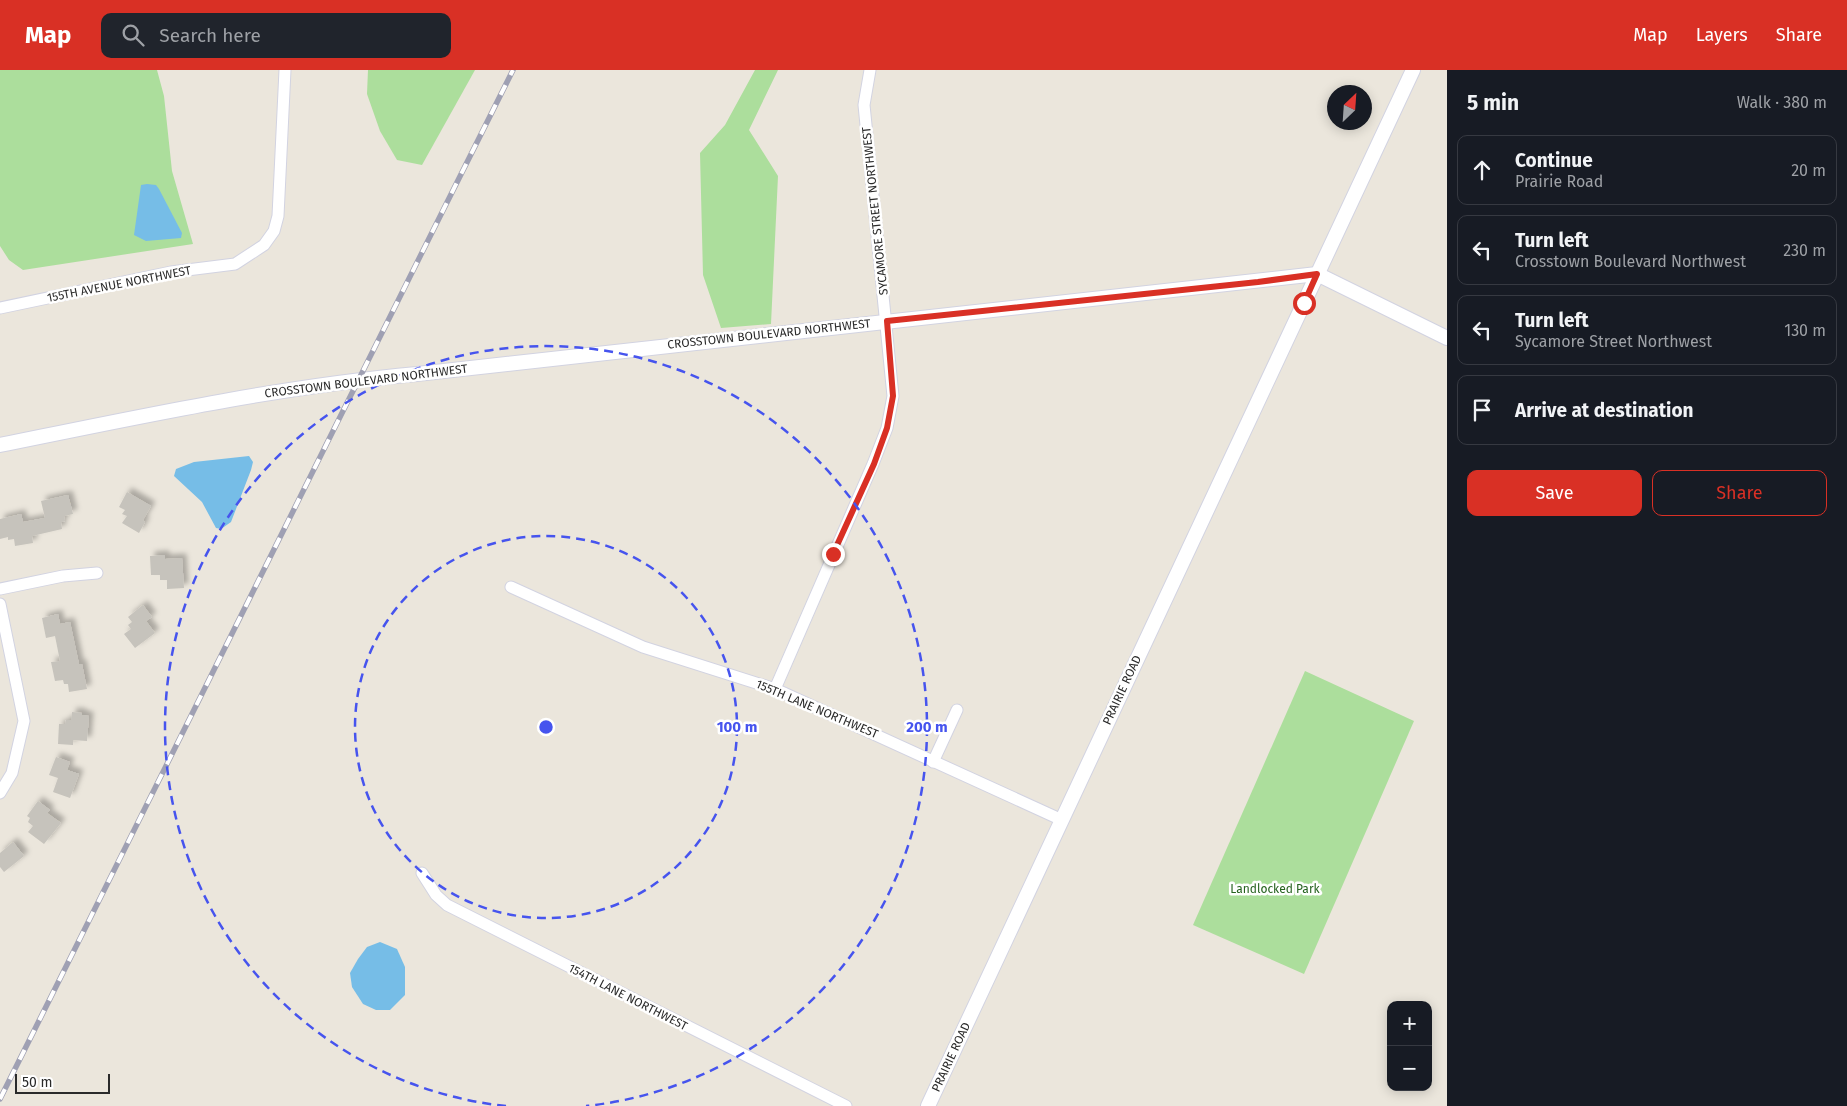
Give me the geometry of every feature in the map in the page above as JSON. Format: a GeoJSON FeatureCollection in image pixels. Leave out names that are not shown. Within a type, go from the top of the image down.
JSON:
{"type":"FeatureCollection","features":[{"type":"Feature","properties":{"kind":"street","name":"155TH AVENUE NORTHWEST"},"geometry":{"type":"LineString","coordinates":[[0,308],[171,272],[235,264],[264,245],[274,231],[278,216],[285,70]]}},
{"type":"Feature","properties":{"kind":"street","name":"SYCAMORE STREET NORTHWEST"},"geometry":{"type":"LineString","coordinates":[[775,688],[874,464],[887,428],[893,396],[864,105],[870,70]]}},
{"type":"Feature","properties":{"kind":"street"},"geometry":{"type":"LineString","coordinates":[[1413,70],[1317,274],[1447,338]]}},
{"type":"Feature","properties":{"kind":"street","name":"CROSSTOWN BOULEVARD NORTHWEST"},"geometry":{"type":"LineString","coordinates":[[0,445],[197,404],[358,379],[1258,282],[1317,274]]}},
{"type":"Feature","properties":{"kind":"street","name":"PRAIRIE ROAD"},"geometry":{"type":"LineString","coordinates":[[928,1106],[1317,274]]}},
{"type":"Feature","properties":{"kind":"street"},"geometry":{"type":"LineString","coordinates":[[0,589],[63,576],[97,573]]}},
{"type":"Feature","properties":{"kind":"street","name":"155TH LANE NORTHWEST"},"geometry":{"type":"LineString","coordinates":[[511,588],[643,647],[775,688],[1062,820]]}},
{"type":"Feature","properties":{"kind":"street"},"geometry":{"type":"LineString","coordinates":[[0,604],[24,721],[12,773],[0,793]]}},
{"type":"Feature","properties":{"kind":"street"},"geometry":{"type":"LineString","coordinates":[[933,762],[957,710]]}},
{"type":"Feature","properties":{"kind":"street","name":"154TH LANE NORTHWEST"},"geometry":{"type":"LineString","coordinates":[[422,872],[436,895],[447,906],[846,1106]]}},
{"type":"Feature","properties":{"kind":"green space"},"geometry":{"type":"Polygon","coordinates":[[[0,70],[157,70],[164,96],[172,171],[193,244],[23,270],[9,260],[0,246],[0,70]]]}},
{"type":"Feature","properties":{"kind":"green space"},"geometry":{"type":"Polygon","coordinates":[[[368,70],[475,70],[422,165],[397,160],[380,131],[367,94],[368,70]]]}},
{"type":"Feature","properties":{"kind":"green space"},"geometry":{"type":"Polygon","coordinates":[[[755,70],[778,70],[749,130],[778,176],[771,324],[721,328],[703,275],[700,153],[725,125],[755,70]]]}},
{"type":"Feature","properties":{"kind":"green space","name":"Landlocked Park"},"geometry":{"type":"Polygon","coordinates":[[[1305,671],[1414,721],[1304,974],[1193,925],[1305,671]]]}},
{"type":"Feature","properties":{"kind":"water"},"geometry":{"type":"Polygon","coordinates":[[[141,185],[156,185],[159,189],[182,233],[181,238],[146,241],[134,235],[141,185]]]}},
{"type":"Feature","properties":{"kind":"water"},"geometry":{"type":"Polygon","coordinates":[[[249,456],[253,462],[251,470],[231,522],[221,529],[216,528],[202,502],[174,476],[176,469],[194,462],[249,456]]]}},
{"type":"Feature","properties":{"kind":"water"},"geometry":{"type":"Polygon","coordinates":[[[380,942],[397,949],[405,967],[405,995],[390,1010],[376,1010],[363,1004],[352,987],[350,973],[358,959],[367,947],[380,942]]]}},
{"type":"Feature","properties":{"kind":"building"},"geometry":{"type":"Polygon","coordinates":[[[127,492],[151,506],[143,520],[145,522],[139,533],[122,523],[127,516],[122,514],[125,510],[119,507],[127,492]]]}},
{"type":"Feature","properties":{"kind":"building"},"geometry":{"type":"Polygon","coordinates":[[[68,495],[73,514],[64,516],[65,521],[61,522],[62,529],[32,536],[33,543],[15,546],[14,539],[8,540],[8,537],[0,539],[0,519],[21,514],[23,522],[45,518],[41,501],[68,495]]]}},
{"type":"Feature","properties":{"kind":"building"},"geometry":{"type":"Polygon","coordinates":[[[165,555],[165,559],[182,558],[184,588],[167,589],[167,580],[160,580],[160,575],[151,575],[150,556],[165,555]]]}},
{"type":"Feature","properties":{"kind":"building"},"geometry":{"type":"Polygon","coordinates":[[[143,605],[152,617],[146,621],[155,633],[135,648],[124,634],[131,629],[128,625],[132,622],[128,617],[143,605]]]}},
{"type":"Feature","properties":{"kind":"building"},"geometry":{"type":"Polygon","coordinates":[[[58,614],[60,624],[70,622],[79,664],[82,664],[87,689],[69,692],[68,684],[64,684],[63,680],[55,681],[51,662],[60,661],[55,636],[46,638],[42,618],[58,614]]]}},
{"type":"Feature","properties":{"kind":"building"},"geometry":{"type":"Polygon","coordinates":[[[72,712],[89,716],[87,741],[73,740],[73,745],[58,744],[59,724],[65,724],[66,720],[71,720],[72,712]]]}},
{"type":"Feature","properties":{"kind":"building"},"geometry":{"type":"Polygon","coordinates":[[[56,757],[70,762],[67,770],[79,774],[70,798],[53,792],[58,778],[49,775],[56,757]]]}},
{"type":"Feature","properties":{"kind":"building"},"geometry":{"type":"Polygon","coordinates":[[[38,801],[50,810],[47,813],[61,823],[44,844],[28,832],[33,826],[28,822],[30,818],[27,816],[38,801]]]}},
{"type":"Feature","properties":{"kind":"building"},"geometry":{"type":"Polygon","coordinates":[[[13,842],[24,856],[4,872],[0,867],[0,853],[13,842]]]}},
{"type":"Feature","properties":{"kind":"railway"},"geometry":{"type":"LineString","coordinates":[[0,1099],[513,70]]}},
{"type":"Feature","properties":{"kind":"route"},"geometry":{"type":"LineString","coordinates":[[833,554],[874,464],[887,428],[893,396],[887,321],[1258,282],[1317,274],[1304,303]]}}]}
